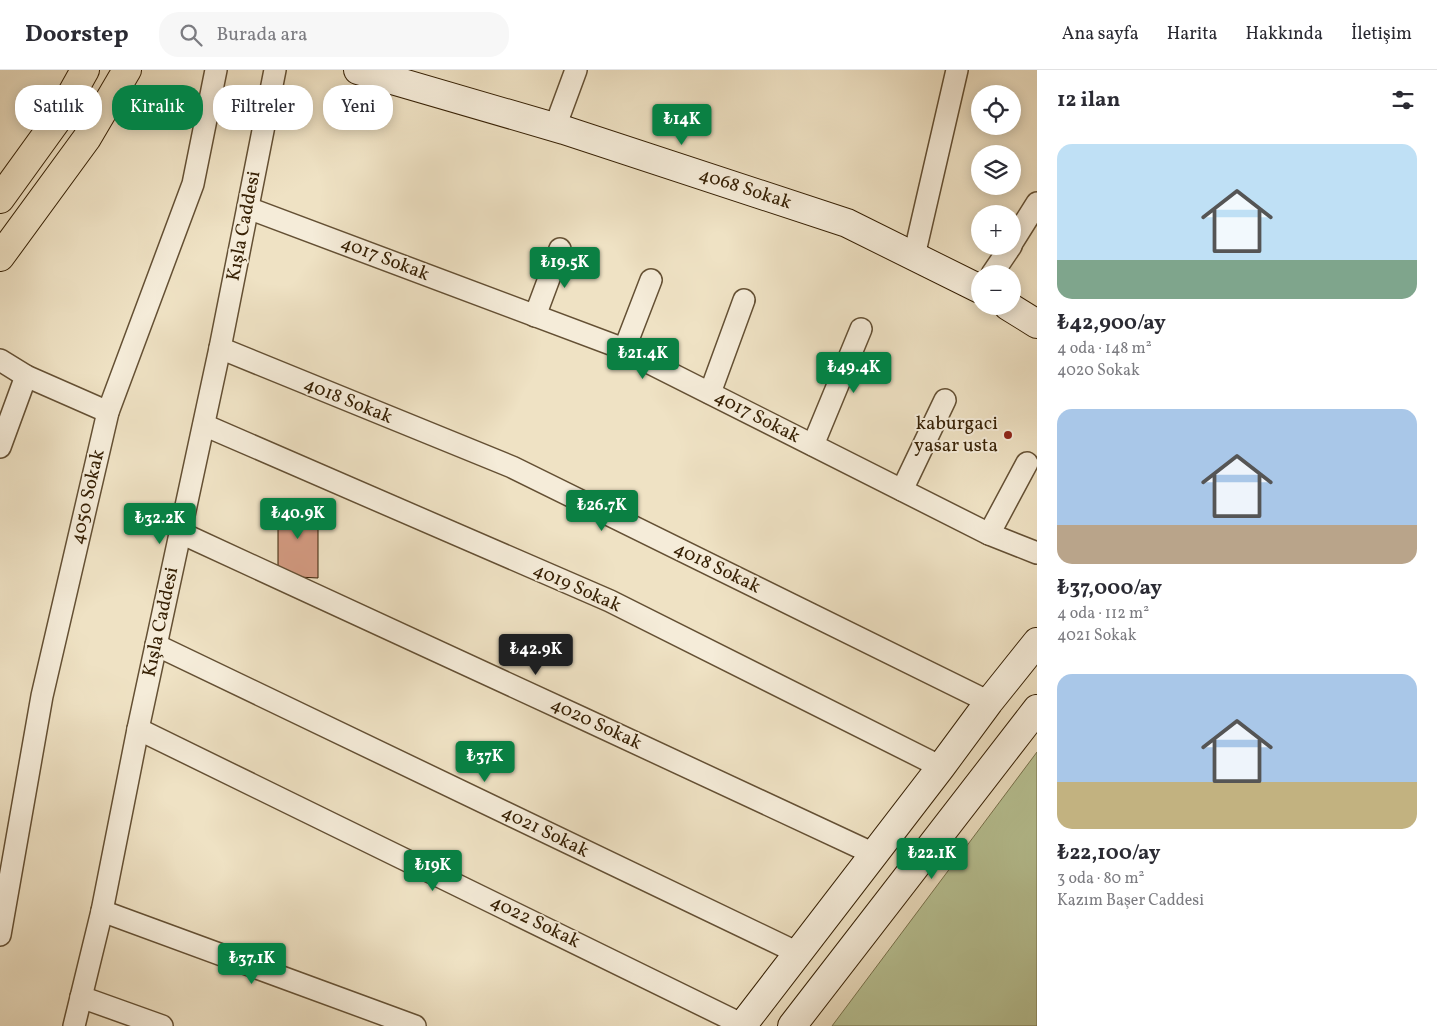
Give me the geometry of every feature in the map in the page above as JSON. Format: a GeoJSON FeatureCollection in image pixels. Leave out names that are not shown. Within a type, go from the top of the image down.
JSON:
{"type":"FeatureCollection","features":[{"type":"Feature","properties":{"kind":"main road"},"geometry":{"type":"LineString","coordinates":[[0,199],[57,120],[85,70]]}},
{"type":"Feature","properties":{"kind":"main road"},"geometry":{"type":"LineString","coordinates":[[0,257],[87,138],[127,70]]}},
{"type":"Feature","properties":{"kind":"main road","name":"4068 Sokak"},"geometry":{"type":"LineString","coordinates":[[358,70],[556,127],[847,223],[971,284]]}},
{"type":"Feature","properties":{"kind":"main road"},"geometry":{"type":"LineString","coordinates":[[1021,314],[1037,324]]}},
{"type":"Feature","properties":{"kind":"main road"},"geometry":{"type":"LineString","coordinates":[[742,1025],[1037,642]]}},
{"type":"Feature","properties":{"kind":"main road"},"geometry":{"type":"LineString","coordinates":[[792,1026],[1037,709]]}},
{"type":"Feature","properties":{"kind":"street","name":"4050 Sokak"},"geometry":{"type":"LineString","coordinates":[[0,935],[42,696],[108,412],[193,184],[216,70]]}},
{"type":"Feature","properties":{"kind":"street","name":"Kışla Caddesi"},"geometry":{"type":"LineString","coordinates":[[74,1026],[102,910],[138,729],[204,425],[275,70]]}},
{"type":"Feature","properties":{"kind":"street"},"geometry":{"type":"LineString","coordinates":[[556,127],[576,70]]}},
{"type":"Feature","properties":{"kind":"street"},"geometry":{"type":"LineString","coordinates":[[914,256],[957,70]]}},
{"type":"Feature","properties":{"kind":"street"},"geometry":{"type":"LineString","coordinates":[[1021,229],[1037,203]]}},
{"type":"Feature","properties":{"kind":"street","name":"4017 Sokak"},"geometry":{"type":"LineString","coordinates":[[248,208],[624,350],[989,534],[1037,553]]}},
{"type":"Feature","properties":{"kind":"street"},"geometry":{"type":"LineString","coordinates":[[535,316],[560,249]]}},
{"type":"Feature","properties":{"kind":"street"},"geometry":{"type":"LineString","coordinates":[[624,350],[651,280]]}},
{"type":"Feature","properties":{"kind":"street"},"geometry":{"type":"LineString","coordinates":[[710,393],[744,300]]}},
{"type":"Feature","properties":{"kind":"street"},"geometry":{"type":"LineString","coordinates":[[813,446],[861,328]]}},
{"type":"Feature","properties":{"kind":"street","name":"4018 Sokak"},"geometry":{"type":"LineString","coordinates":[[220,348],[512,468],[989,702]]}},
{"type":"Feature","properties":{"kind":"street"},"geometry":{"type":"LineString","coordinates":[[0,360],[26,376],[108,412]]}},
{"type":"Feature","properties":{"kind":"street"},"geometry":{"type":"LineString","coordinates":[[0,447],[26,376]]}},
{"type":"Feature","properties":{"kind":"street"},"geometry":{"type":"LineString","coordinates":[[902,490],[945,400]]}},
{"type":"Feature","properties":{"kind":"street","name":"4019 Sokak"},"geometry":{"type":"LineString","coordinates":[[204,425],[610,601],[941,767]]}},
{"type":"Feature","properties":{"kind":"street"},"geometry":{"type":"LineString","coordinates":[[989,534],[1027,463]]}},
{"type":"Feature","properties":{"kind":"street","name":"4020 Sokak"},"geometry":{"type":"LineString","coordinates":[[181,533],[874,854]]}},
{"type":"Feature","properties":{"kind":"street","name":"4021 Sokak"},"geometry":{"type":"LineString","coordinates":[[156,645],[798,953]]}},
{"type":"Feature","properties":{"kind":"street","name":"4022 Sokak"},"geometry":{"type":"LineString","coordinates":[[138,729],[742,1025]]}},
{"type":"Feature","properties":{"kind":"street"},"geometry":{"type":"LineString","coordinates":[[102,910],[415,1026]]}},
{"type":"Feature","properties":{"kind":"street"},"geometry":{"type":"LineString","coordinates":[[81,998],[162,1026]]}},
{"type":"Feature","properties":{"kind":"green space"},"geometry":{"type":"Polygon","coordinates":[[[1037,752],[1037,1026],[832,1026],[1037,752]]]}},
{"type":"Feature","properties":{"kind":"building"},"geometry":{"type":"Polygon","coordinates":[[[278,503],[318,505],[318,578],[278,576],[278,503]]]}},
{"type":"Feature","properties":{"kind":"place","name":"kaburgaci yasar usta"},"geometry":{"type":"Point","coordinates":[1008,435]}}]}
